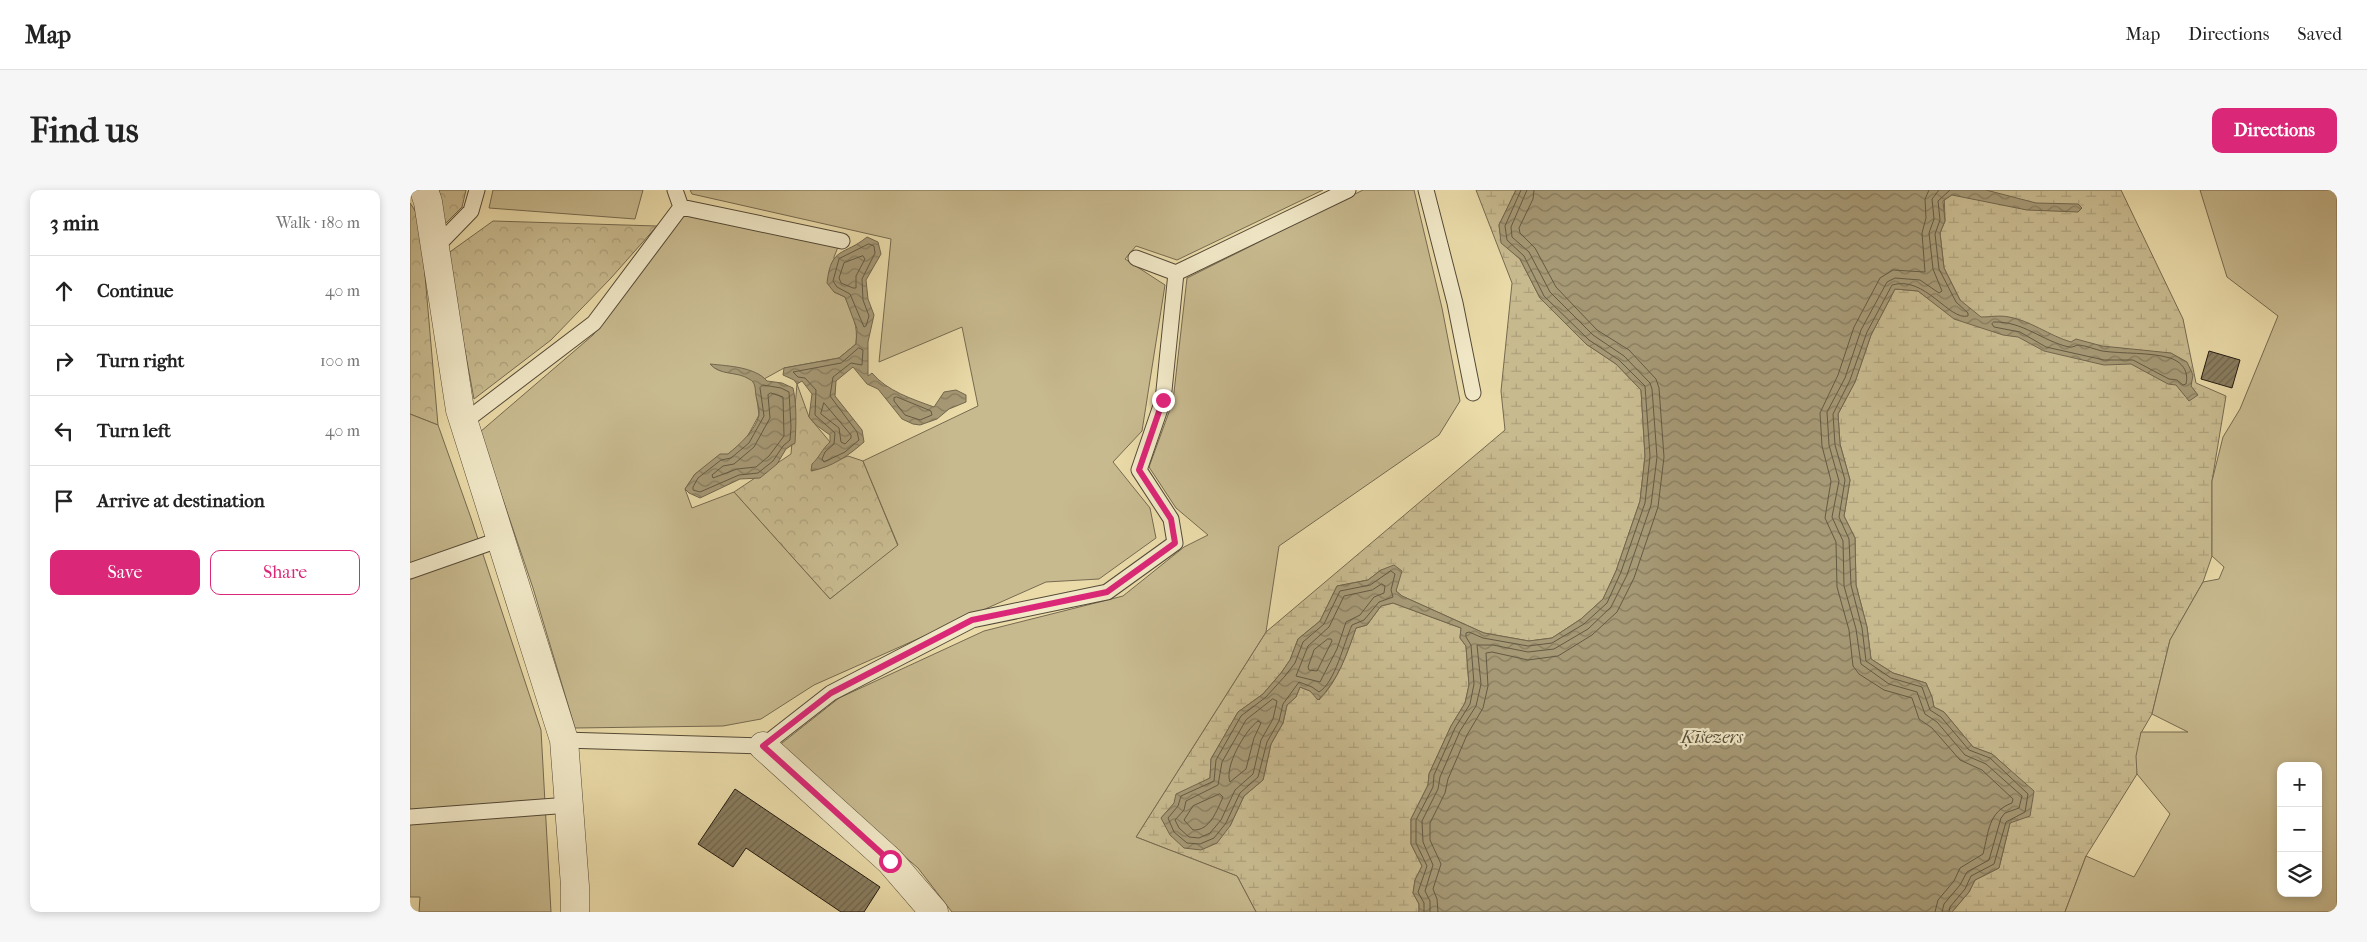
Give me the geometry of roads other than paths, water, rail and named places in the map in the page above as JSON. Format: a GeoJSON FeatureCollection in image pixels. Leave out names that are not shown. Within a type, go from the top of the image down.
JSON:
{"type":"FeatureCollection","features":[{"type":"Feature","properties":{"kind":"street"},"geometry":{"type":"LineString","coordinates":[[424,190],[428,202],[460,410],[564,740],[575,886],[575,912]]}},
{"type":"Feature","properties":{"kind":"street"},"geometry":{"type":"LineString","coordinates":[[763,746],[890,861],[934,912]]}},
{"type":"Feature","properties":{"kind":"lane"},"geometry":{"type":"LineString","coordinates":[[435,248],[471,211],[477,190]]}},
{"type":"Feature","properties":{"kind":"lane"},"geometry":{"type":"LineString","coordinates":[[675,190],[681,207]]}},
{"type":"Feature","properties":{"kind":"lane"},"geometry":{"type":"LineString","coordinates":[[1136,258],[1176,273],[1348,190]]}},
{"type":"Feature","properties":{"kind":"lane"},"geometry":{"type":"LineString","coordinates":[[1426,190],[1455,303],[1473,393]]}},
{"type":"Feature","properties":{"kind":"lane"},"geometry":{"type":"LineString","coordinates":[[681,207],[842,241]]}},
{"type":"Feature","properties":{"kind":"lane"},"geometry":{"type":"LineString","coordinates":[[464,422],[594,323],[681,207]]}},
{"type":"Feature","properties":{"kind":"lane"},"geometry":{"type":"LineString","coordinates":[[564,740],[763,746],[831,693],[972,620],[1107,592],[1175,543],[1171,519],[1139,470],[1163,400],[1176,273]]}},
{"type":"Feature","properties":{"kind":"lane"},"geometry":{"type":"LineString","coordinates":[[410,571],[501,539]]}},
{"type":"Feature","properties":{"kind":"lane"},"geometry":{"type":"LineString","coordinates":[[410,817],[569,805]]}},
{"type":"Feature","properties":{"kind":"water","name":"Ķīšezers"},"geometry":{"type":"Polygon","coordinates":[[[1516,190],[1986,190],[2036,203],[2078,204],[2082,208],[2078,212],[2027,210],[1952,195],[1943,201],[1945,221],[1940,233],[1944,268],[1960,300],[1981,317],[2002,316],[2017,319],[2071,342],[2076,339],[2102,346],[2171,353],[2187,362],[2193,375],[2191,386],[2198,395],[2189,401],[2176,385],[2168,384],[2131,364],[2104,365],[2044,351],[2018,337],[2003,335],[1954,319],[1918,291],[1895,289],[1871,335],[1855,382],[1838,414],[1840,444],[1850,480],[1844,516],[1855,538],[1856,585],[1867,627],[1871,659],[1893,673],[1926,683],[1934,707],[1944,712],[1973,747],[1992,754],[2034,791],[2030,816],[2010,823],[1999,868],[1975,880],[1969,892],[1952,912],[1419,912],[1419,904],[1413,893],[1415,880],[1422,866],[1411,844],[1411,819],[1428,785],[1429,774],[1451,726],[1465,703],[1469,685],[1466,646],[1460,638],[1461,628],[1393,603],[1381,606],[1367,625],[1356,628],[1336,676],[1318,700],[1310,691],[1300,687],[1296,697],[1287,705],[1283,723],[1271,744],[1263,780],[1244,796],[1230,826],[1217,843],[1201,850],[1184,848],[1170,835],[1161,818],[1174,803],[1176,794],[1210,778],[1211,759],[1238,712],[1263,694],[1281,673],[1290,660],[1298,639],[1320,621],[1337,586],[1368,580],[1381,570],[1394,565],[1402,571],[1396,591],[1402,596],[1484,633],[1529,641],[1552,638],[1581,619],[1603,599],[1616,571],[1640,501],[1645,456],[1641,390],[1616,364],[1586,344],[1540,298],[1520,259],[1501,243],[1499,225],[1516,190]]]}},
{"type":"Feature","properties":{"kind":"water"},"geometry":{"type":"Polygon","coordinates":[[[867,237],[878,242],[881,254],[866,280],[868,299],[874,315],[868,342],[868,376],[872,373],[892,390],[934,407],[944,392],[956,390],[966,395],[966,402],[949,409],[937,419],[920,425],[913,424],[902,419],[878,389],[867,384],[853,367],[836,381],[835,396],[862,430],[864,442],[839,460],[826,467],[811,471],[812,464],[830,442],[830,435],[816,425],[809,417],[812,394],[802,381],[797,384],[794,380],[783,375],[784,368],[839,358],[856,344],[857,329],[845,297],[834,292],[827,283],[829,271],[835,257],[867,237]]]}},
{"type":"Feature","properties":{"kind":"water"},"geometry":{"type":"Polygon","coordinates":[[[710,364],[749,370],[762,376],[767,381],[782,383],[793,388],[796,408],[795,443],[786,449],[777,464],[760,478],[740,479],[700,498],[685,489],[695,474],[720,454],[728,454],[737,446],[754,426],[759,413],[755,386],[751,380],[724,372],[710,364]]]}}]}
